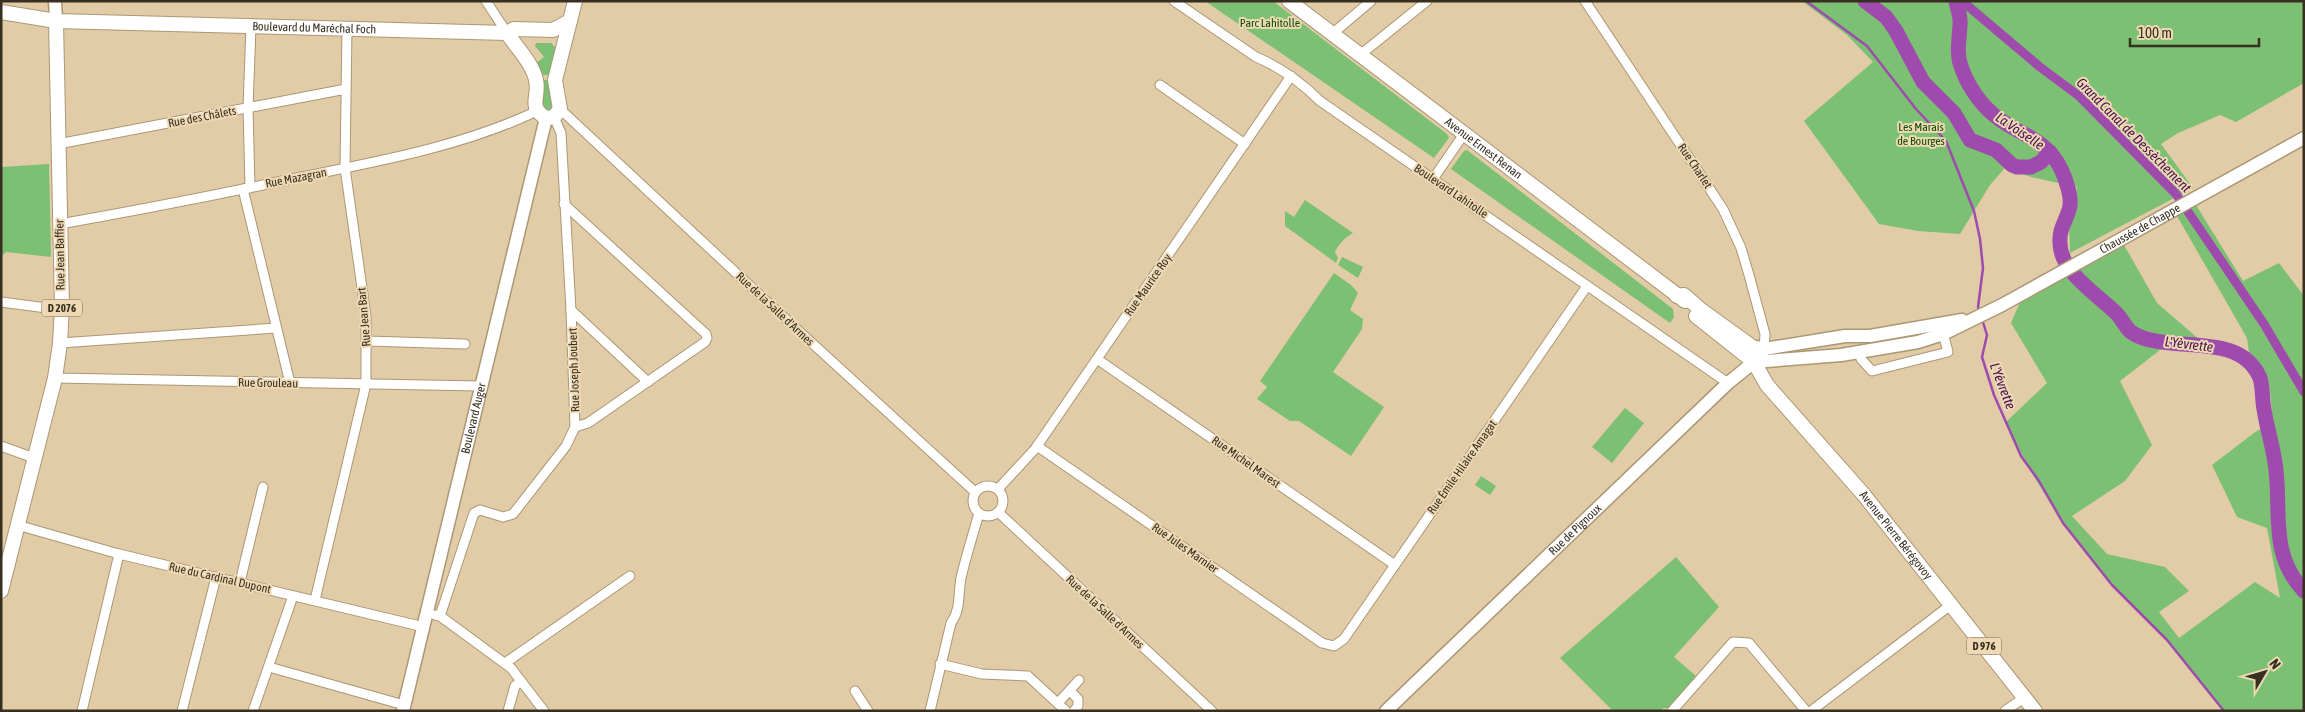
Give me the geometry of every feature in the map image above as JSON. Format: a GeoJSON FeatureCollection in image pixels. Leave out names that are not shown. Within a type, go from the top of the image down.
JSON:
{"type":"FeatureCollection","features":[{"type":"Feature","properties":{"kind":"main road","name":"Rue Jean Baffier"},"geometry":{"type":"LineString","coordinates":[[1,591],[55,378],[60,343],[62,310],[55,1]]}},
{"type":"Feature","properties":{"kind":"main road"},"geometry":{"type":"LineString","coordinates":[[507,33],[536,80],[534,105],[545,116],[575,1]]}},
{"type":"Feature","properties":{"kind":"main road","name":"Avenue Ernest Renan"},"geometry":{"type":"LineString","coordinates":[[1289,1],[1677,296],[1703,324],[1754,362]]}},
{"type":"Feature","properties":{"kind":"main road","name":"Boulevard du Maréchal Foch"},"geometry":{"type":"LineString","coordinates":[[1,12],[56,21],[507,33],[514,30],[553,30],[570,21]]}},
{"type":"Feature","properties":{"kind":"main road"},"geometry":{"type":"LineString","coordinates":[[518,50],[518,40],[523,35],[539,30],[551,33],[561,42],[562,53]]}},
{"type":"Feature","properties":{"kind":"main road","name":"Boulevard Auger"},"geometry":{"type":"LineString","coordinates":[[404,708],[424,627],[434,614],[480,386],[545,116]]}},
{"type":"Feature","properties":{"kind":"main road","name":"Chaussée de Chappe"},"geometry":{"type":"LineString","coordinates":[[1754,362],[1775,362],[1860,352],[1918,342],[1942,329],[1990,311],[2304,138]]}},
{"type":"Feature","properties":{"kind":"main road","name":"Avenue Ernest Renan"},"geometry":{"type":"LineString","coordinates":[[1677,296],[1684,295],[1701,310],[1758,348]]}},
{"type":"Feature","properties":{"kind":"main road","name":"Chaussée de Chappe"},"geometry":{"type":"LineString","coordinates":[[1758,348],[1844,336],[1870,336],[1942,329]]}},
{"type":"Feature","properties":{"kind":"main road","name":"Chaussée de Chappe"},"geometry":{"type":"LineString","coordinates":[[1754,362],[1776,354],[1855,342],[1870,336]]}},
{"type":"Feature","properties":{"kind":"main road"},"geometry":{"type":"LineString","coordinates":[[1754,362],[1758,348]]}},
{"type":"Feature","properties":{"kind":"main road","name":"Rue de Pignoux"},"geometry":{"type":"LineString","coordinates":[[1386,711],[1728,383],[1754,362]]}},
{"type":"Feature","properties":{"kind":"main road","name":"Avenue Pierre Bérégovoy"},"geometry":{"type":"LineString","coordinates":[[1754,362],[1767,385],[1864,495],[2035,711]]}},
{"type":"Feature","properties":{"kind":"street"},"geometry":{"type":"LineString","coordinates":[[486,1],[507,33]]}},
{"type":"Feature","properties":{"kind":"street","name":"Boulevard Lahitolle"},"geometry":{"type":"LineString","coordinates":[[1174,1],[1256,57],[1271,63],[1291,76],[1320,101],[1728,383]]}},
{"type":"Feature","properties":{"kind":"street"},"geometry":{"type":"LineString","coordinates":[[1332,34],[1371,1]]}},
{"type":"Feature","properties":{"kind":"street"},"geometry":{"type":"LineString","coordinates":[[1360,55],[1426,1]]}},
{"type":"Feature","properties":{"kind":"street","name":"Rue Charlet"},"geometry":{"type":"LineString","coordinates":[[1585,1],[1724,209],[1741,248],[1765,334],[1758,348]]}},
{"type":"Feature","properties":{"kind":"street"},"geometry":{"type":"LineString","coordinates":[[251,26],[246,188],[276,328],[290,383]]}},
{"type":"Feature","properties":{"kind":"street","name":"Rue Jean Bart"},"geometry":{"type":"LineString","coordinates":[[315,600],[366,384],[366,316],[345,168],[348,29]]}},
{"type":"Feature","properties":{"kind":"street","name":"Rue Maurice Roy"},"geometry":{"type":"LineString","coordinates":[[998,489],[1038,446],[1291,76]]}},
{"type":"Feature","properties":{"kind":"street"},"geometry":{"type":"LineString","coordinates":[[1160,85],[1245,144]]}},
{"type":"Feature","properties":{"kind":"street","name":"Rue des Châlets"},"geometry":{"type":"LineString","coordinates":[[58,144],[346,89]]}},
{"type":"Feature","properties":{"kind":"street","name":"Rue de la Salle d'Armes"},"geometry":{"type":"LineString","coordinates":[[545,116],[576,126],[975,492]]}},
{"type":"Feature","properties":{"kind":"street","name":"Rue Mazagran"},"geometry":{"type":"LineString","coordinates":[[60,224],[437,148],[545,116]]}},
{"type":"Feature","properties":{"kind":"street","name":"Rue Joseph Joubert"},"geometry":{"type":"LineString","coordinates":[[434,614],[474,512],[480,510],[503,517],[513,514],[566,446],[575,426],[571,310],[560,133],[545,116]]}},
{"type":"Feature","properties":{"kind":"street"},"geometry":{"type":"LineString","coordinates":[[1433,179],[1464,134]]}},
{"type":"Feature","properties":{"kind":"street"},"geometry":{"type":"LineString","coordinates":[[564,204],[706,334],[707,338],[705,342],[588,423],[575,426]]}},
{"type":"Feature","properties":{"kind":"street","name":"Rue Émile Hilaire Amagat"},"geometry":{"type":"LineString","coordinates":[[1334,646],[1344,639],[1587,286]]}},
{"type":"Feature","properties":{"kind":"street"},"geometry":{"type":"LineString","coordinates":[[1,302],[62,310]]}},
{"type":"Feature","properties":{"kind":"street"},"geometry":{"type":"LineString","coordinates":[[571,310],[648,382]]}},
{"type":"Feature","properties":{"kind":"street"},"geometry":{"type":"LineString","coordinates":[[60,343],[276,328]]}},
{"type":"Feature","properties":{"kind":"street"},"geometry":{"type":"LineString","coordinates":[[1860,352],[1861,359],[1872,371],[1948,352],[1942,329]]}},
{"type":"Feature","properties":{"kind":"street"},"geometry":{"type":"LineString","coordinates":[[367,341],[465,344]]}},
{"type":"Feature","properties":{"kind":"street","name":"Rue Michel Marest"},"geometry":{"type":"LineString","coordinates":[[1097,359],[1395,565]]}},
{"type":"Feature","properties":{"kind":"street","name":"Rue Grouleau"},"geometry":{"type":"LineString","coordinates":[[55,378],[480,386]]}},
{"type":"Feature","properties":{"kind":"street"},"geometry":{"type":"LineString","coordinates":[[1,446],[34,458]]}},
{"type":"Feature","properties":{"kind":"street","name":"Rue Jules Marnier"},"geometry":{"type":"LineString","coordinates":[[1038,446],[1322,642],[1334,646]]}},
{"type":"Feature","properties":{"kind":"street"},"geometry":{"type":"LineString","coordinates":[[986,485],[998,489],[1002,496],[1002,505],[998,512],[985,516],[978,513],[972,503],[975,492],[986,485]]}},
{"type":"Feature","properties":{"kind":"street"},"geometry":{"type":"LineString","coordinates":[[240,582],[264,486]]}},
{"type":"Feature","properties":{"kind":"street","name":"Rue de la Salle d'Armes"},"geometry":{"type":"LineString","coordinates":[[998,512],[1212,711]]}},
{"type":"Feature","properties":{"kind":"street"},"geometry":{"type":"LineString","coordinates":[[930,711],[940,664],[951,623],[955,617],[961,592],[961,580],[978,513]]}},
{"type":"Feature","properties":{"kind":"street","name":"Rue du Cardinal Dupont"},"geometry":{"type":"LineString","coordinates":[[17,525],[119,554],[424,627]]}},
{"type":"Feature","properties":{"kind":"street"},"geometry":{"type":"LineString","coordinates":[[82,711],[119,554]]}},
{"type":"Feature","properties":{"kind":"street"},"geometry":{"type":"LineString","coordinates":[[505,664],[630,576]]}},
{"type":"Feature","properties":{"kind":"street"},"geometry":{"type":"LineString","coordinates":[[182,711],[216,577]]}},
{"type":"Feature","properties":{"kind":"street"},"geometry":{"type":"LineString","coordinates":[[253,711],[293,596]]}},
{"type":"Feature","properties":{"kind":"street"},"geometry":{"type":"LineString","coordinates":[[1811,711],[1952,604]]}},
{"type":"Feature","properties":{"kind":"street"},"geometry":{"type":"LineString","coordinates":[[434,614],[505,664],[544,711]]}},
{"type":"Feature","properties":{"kind":"street"},"geometry":{"type":"LineString","coordinates":[[1672,711],[1733,642],[1749,643],[1806,711]]}},
{"type":"Feature","properties":{"kind":"street"},"geometry":{"type":"LineString","coordinates":[[940,664],[986,674],[1028,676],[1066,711]]}},
{"type":"Feature","properties":{"kind":"street"},"geometry":{"type":"LineString","coordinates":[[269,667],[404,708]]}},
{"type":"Feature","properties":{"kind":"street"},"geometry":{"type":"LineString","coordinates":[[1058,703],[1079,680]]}},
{"type":"Feature","properties":{"kind":"street"},"geometry":{"type":"LineString","coordinates":[[508,711],[515,686],[521,681]]}},
{"type":"Feature","properties":{"kind":"street"},"geometry":{"type":"LineString","coordinates":[[855,691],[868,711]]}},
{"type":"Feature","properties":{"kind":"street"},"geometry":{"type":"LineString","coordinates":[[1070,691],[1078,699],[1078,706],[1074,711]]}},
{"type":"Feature","properties":{"kind":"street"},"geometry":{"type":"LineString","coordinates":[[2005,711],[2025,697]]}},
{"type":"Feature","properties":{"kind":"green space","name":"Parc Lahitolle"},"geometry":{"type":"Polygon","coordinates":[[[1205,1],[1273,1],[1447,134],[1449,138],[1434,158],[1205,1]]]}},
{"type":"Feature","properties":{"kind":"green space","name":"Les Marais de Bourges"},"geometry":{"type":"Polygon","coordinates":[[[1802,1],[2304,1],[2304,83],[2236,122],[2220,115],[2178,133],[2161,144],[2193,188],[2070,253],[2069,227],[2077,187],[2031,177],[2005,168],[1990,185],[1960,234],[1918,231],[1879,224],[1804,121],[1873,62],[1847,35],[1802,1]]]}},
{"type":"Feature","properties":{"kind":"green space"},"geometry":{"type":"Polygon","coordinates":[[[536,43],[551,43],[557,49],[552,75],[543,75],[535,64],[544,57],[535,46],[536,43]]]}},
{"type":"Feature","properties":{"kind":"green space"},"geometry":{"type":"Polygon","coordinates":[[[542,80],[552,80],[557,101],[548,115],[539,100],[542,80]]]}},
{"type":"Feature","properties":{"kind":"green space"},"geometry":{"type":"Polygon","coordinates":[[[1467,150],[1673,309],[1674,317],[1670,323],[1451,169],[1464,151],[1467,150]]]}},
{"type":"Feature","properties":{"kind":"green space"},"geometry":{"type":"Polygon","coordinates":[[[49,164],[51,257],[6,252],[1,257],[1,167],[49,164]]]}},
{"type":"Feature","properties":{"kind":"green space"},"geometry":{"type":"Polygon","coordinates":[[[1305,200],[1353,233],[1344,239],[1335,252],[1338,258],[1336,263],[1285,226],[1285,211],[1294,217],[1305,200]]]}},
{"type":"Feature","properties":{"kind":"green space"},"geometry":{"type":"Polygon","coordinates":[[[2196,205],[2243,281],[2279,263],[2304,296],[2304,711],[2224,711],[2167,640],[2118,591],[2081,547],[2040,486],[2006,422],[2047,383],[2011,323],[2020,302],[2124,245],[2157,303],[2208,347],[2160,350],[2120,381],[2152,445],[2125,481],[2072,516],[2107,554],[2165,567],[2189,591],[2159,612],[2179,638],[2255,582],[2280,598],[2267,528],[2237,517],[2212,465],[2273,421],[2266,374],[2257,359],[2249,353],[2247,338],[2177,216],[2196,205]]]}},
{"type":"Feature","properties":{"kind":"green space"},"geometry":{"type":"Polygon","coordinates":[[[1342,257],[1363,267],[1358,278],[1338,265],[1342,257]]]}},
{"type":"Feature","properties":{"kind":"green space"},"geometry":{"type":"Polygon","coordinates":[[[1334,273],[1351,285],[1358,293],[1350,310],[1363,319],[1362,329],[1333,372],[1384,407],[1351,456],[1299,421],[1290,421],[1257,399],[1267,387],[1260,381],[1334,273]]]}},
{"type":"Feature","properties":{"kind":"green space"},"geometry":{"type":"Polygon","coordinates":[[[1625,408],[1644,423],[1612,463],[1592,447],[1625,408]]]}},
{"type":"Feature","properties":{"kind":"green space"},"geometry":{"type":"Polygon","coordinates":[[[1481,476],[1496,486],[1490,495],[1475,485],[1481,476]]]}},
{"type":"Feature","properties":{"kind":"green space"},"geometry":{"type":"Polygon","coordinates":[[[1676,557],[1719,607],[1674,657],[1696,676],[1668,708],[1663,708],[1661,711],[1613,711],[1560,658],[1676,557]]]}},
{"type":"Feature","properties":{"kind":"waterway","name":"L'Yévrette"},"geometry":{"type":"LineString","coordinates":[[1806,1],[1867,46],[1916,109],[1946,141],[1974,211],[1980,239],[1983,268],[1979,311]]}},
{"type":"Feature","properties":{"kind":"waterway"},"geometry":{"type":"LineString","coordinates":[[1865,1],[1886,17],[1896,31],[1923,82],[1954,113],[1970,140],[1996,150],[2012,165],[2017,167],[2031,167],[2041,162],[2050,152]]}},
{"type":"Feature","properties":{"kind":"waterway","name":"L'Yèvrette"},"geometry":{"type":"LineString","coordinates":[[1956,1],[1960,21],[1959,58],[1970,87],[1992,114],[2049,151],[2063,173],[2070,206],[2061,230],[2060,243],[2066,264],[2073,273],[2117,314],[2131,332],[2146,339],[2201,345],[2236,353],[2250,363],[2260,378],[2265,417],[2275,462],[2279,534],[2282,549],[2293,577],[2304,591]]}},
{"type":"Feature","properties":{"kind":"waterway","name":"Grand Canal de Dessèchement"},"geometry":{"type":"LineString","coordinates":[[1962,1],[2040,67],[2079,96],[2176,194],[2264,324],[2304,392]]}},
{"type":"Feature","properties":{"kind":"waterway","name":"L'Yévrette"},"geometry":{"type":"LineString","coordinates":[[1982,319],[1987,335],[1982,357],[1994,395],[2021,456],[2039,481],[2063,523],[2112,585],[2167,640],[2224,711]]}},
{"type":"Feature","properties":{"kind":"water label","name":"La Voiselle"},"geometry":{"type":"Point","coordinates":[2020,131]}}]}
